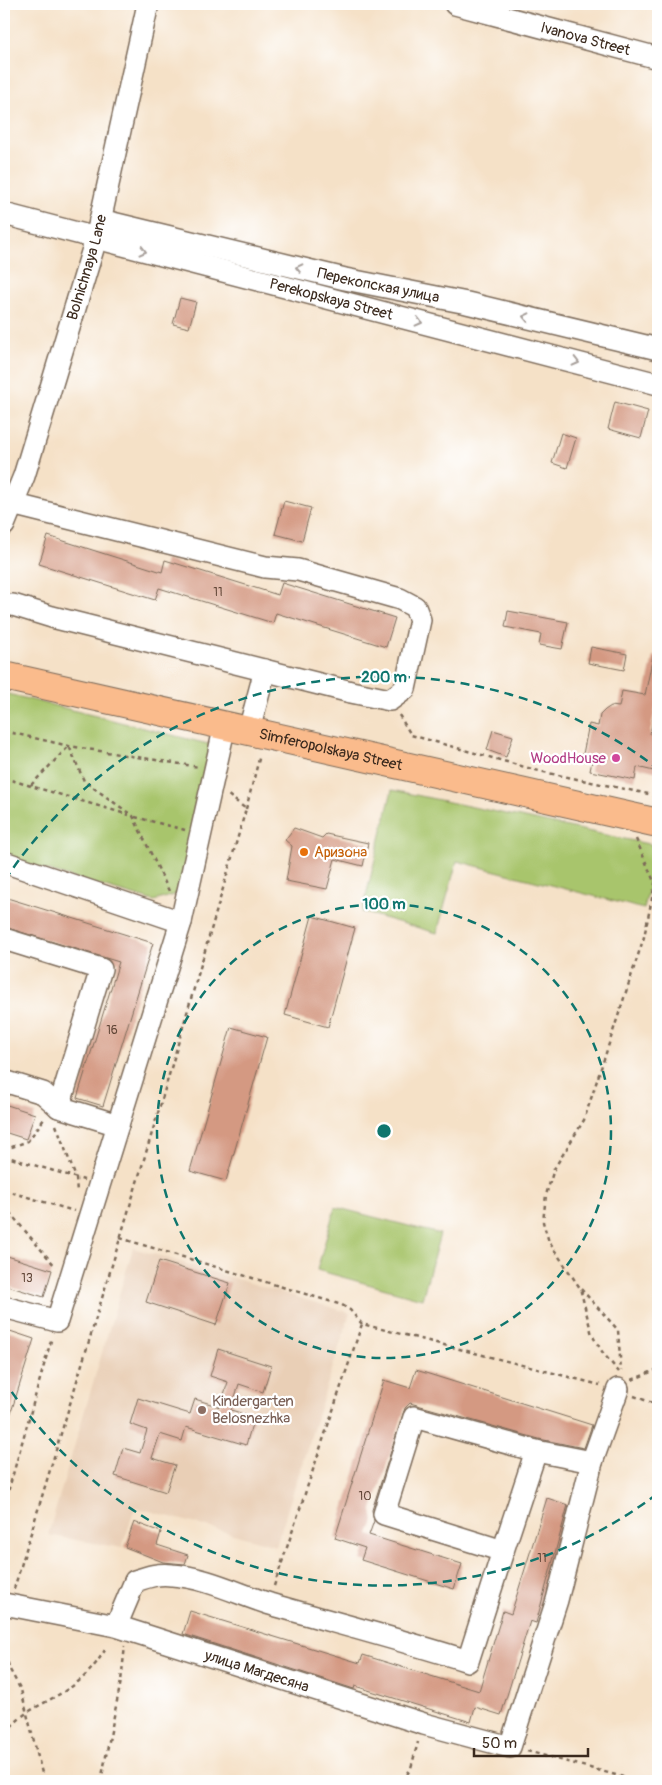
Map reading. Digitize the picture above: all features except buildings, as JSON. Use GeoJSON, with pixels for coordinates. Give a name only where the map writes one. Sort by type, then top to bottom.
{"type":"FeatureCollection","features":[{"type":"Feature","properties":{"kind":"highway","name":"Simferopolskaya Street"},"geometry":{"type":"LineString","coordinates":[[4,676],[237,727],[449,778],[658,823]]}},
{"type":"Feature","properties":{"kind":"street","name":"Bolnichnaya Lane"},"geometry":{"type":"LineString","coordinates":[[4,525],[24,476],[98,229],[148,4]]}},
{"type":"Feature","properties":{"kind":"street","name":"Ivanova Street"},"geometry":{"type":"LineString","coordinates":[[455,4],[658,58]]}},
{"type":"Feature","properties":{"kind":"street","name":"Perekopskaya Street"},"geometry":{"type":"LineString","coordinates":[[4,214],[35,221],[98,229],[658,384]]}},
{"type":"Feature","properties":{"kind":"street","name":"Перекопская улица"},"geometry":{"type":"LineString","coordinates":[[98,229],[467,303],[658,349]]}},
{"type":"Feature","properties":{"kind":"street"},"geometry":{"type":"LineString","coordinates":[[4,605],[13,605],[52,617],[390,700],[405,688],[420,620],[415,607],[400,599],[298,570],[265,567],[12,504]]}},
{"type":"Feature","properties":{"kind":"street"},"geometry":{"type":"LineString","coordinates":[[4,1307],[56,1321],[181,922],[212,782],[265,670]]}},
{"type":"Feature","properties":{"kind":"street"},"geometry":{"type":"LineString","coordinates":[[4,862],[181,922]]}},
{"type":"Feature","properties":{"kind":"street"},"geometry":{"type":"LineString","coordinates":[[4,939],[101,969],[53,1111]]}},
{"type":"Feature","properties":{"kind":"street"},"geometry":{"type":"LineString","coordinates":[[4,1081],[43,1093],[53,1111],[118,1125]]}},
{"type":"Feature","properties":{"kind":"street"},"geometry":{"type":"LineString","coordinates":[[510,1747],[557,1600],[592,1462],[618,1389]]}},
{"type":"Feature","properties":{"kind":"street"},"geometry":{"type":"LineString","coordinates":[[503,1551],[384,1514],[414,1417],[536,1451],[592,1462]]}},
{"type":"Feature","properties":{"kind":"street"},"geometry":{"type":"LineString","coordinates":[[122,1628],[134,1581],[151,1575],[171,1574],[194,1578],[269,1603],[365,1629],[468,1661],[536,1451]]}},
{"type":"Feature","properties":{"kind":"street","name":"улица Магдесяна"},"geometry":{"type":"LineString","coordinates":[[7,1604],[122,1628],[424,1724],[510,1747]]}},
{"type":"Feature","properties":{"kind":"path"},"geometry":{"type":"LineString","coordinates":[[4,731],[68,746],[204,768],[202,775],[246,809],[120,1238],[7,1604],[4,1644],[9,1668],[20,1690],[44,1781]]}},
{"type":"Feature","properties":{"kind":"path"},"geometry":{"type":"LineString","coordinates":[[31,785],[68,746]]}},
{"type":"Feature","properties":{"kind":"path"},"geometry":{"type":"LineString","coordinates":[[68,746],[84,781],[134,816],[170,894]]}},
{"type":"Feature","properties":{"kind":"path"},"geometry":{"type":"LineString","coordinates":[[4,778],[187,830],[186,839]]}},
{"type":"Feature","properties":{"kind":"path"},"geometry":{"type":"LineString","coordinates":[[633,831],[655,884]]}},
{"type":"Feature","properties":{"kind":"path"},"geometry":{"type":"LineString","coordinates":[[580,1288],[592,1335],[603,1353],[622,1375],[618,1330],[580,1288],[548,1242],[543,1222],[546,1195],[554,1169],[584,1120],[644,937],[658,870]]}},
{"type":"Feature","properties":{"kind":"path"},"geometry":{"type":"LineString","coordinates":[[4,1150],[28,1141],[53,1111]]}},
{"type":"Feature","properties":{"kind":"path"},"geometry":{"type":"LineString","coordinates":[[53,1111],[55,1122],[76,1178],[77,1199]]}},
{"type":"Feature","properties":{"kind":"path"},"geometry":{"type":"LineString","coordinates":[[4,1156],[87,1181]]}},
{"type":"Feature","properties":{"kind":"path"},"geometry":{"type":"LineString","coordinates":[[4,1190],[77,1212],[77,1206]]}},
{"type":"Feature","properties":{"kind":"path"},"geometry":{"type":"LineString","coordinates":[[4,1206],[59,1271]]}},
{"type":"Feature","properties":{"kind":"path"},"geometry":{"type":"LineString","coordinates":[[120,1238],[342,1305],[350,1310],[362,1324]]}},
{"type":"Feature","properties":{"kind":"path"},"geometry":{"type":"LineString","coordinates":[[4,1506],[56,1321]]}},
{"type":"Feature","properties":{"kind":"path"},"geometry":{"type":"LineString","coordinates":[[618,1389],[638,1376],[658,1369]]}},
{"type":"Feature","properties":{"kind":"path"},"geometry":{"type":"LineString","coordinates":[[101,1781],[121,1681],[122,1628]]}},
{"type":"Feature","properties":{"kind":"path"},"geometry":{"type":"LineString","coordinates":[[4,1731],[26,1714],[67,1690],[92,1671],[104,1650]]}},
{"type":"Feature","properties":{"kind":"path"},"geometry":{"type":"LineString","coordinates":[[403,1781],[411,1768],[424,1724]]}},
{"type":"Feature","properties":{"kind":"path"},"geometry":{"type":"LineString","coordinates":[[510,1747],[541,1753],[638,1781]]}},
{"type":"Feature","properties":{"kind":"shaded area","name":"Kindergarten Belosnezhka"},"geometry":{"type":"Polygon","coordinates":[[[133,1248],[350,1313],[276,1546],[135,1507],[122,1548],[48,1535],[133,1248]]]}},
{"type":"Feature","properties":{"kind":"green space"},"geometry":{"type":"Polygon","coordinates":[[[4,693],[212,745],[181,893],[154,901],[4,858],[4,693]]]}},
{"type":"Feature","properties":{"kind":"green space"},"geometry":{"type":"Polygon","coordinates":[[[392,790],[658,846],[644,909],[457,861],[437,933],[362,912],[392,790]]]}},
{"type":"Feature","properties":{"kind":"green space"},"geometry":{"type":"Polygon","coordinates":[[[335,1207],[440,1234],[422,1299],[317,1270],[335,1207]]]}},
{"type":"Feature","properties":{"kind":"place","name":"WoodHouse"},"geometry":{"type":"Point","coordinates":[616,758]}},
{"type":"Feature","properties":{"kind":"place","name":"Аризона"},"geometry":{"type":"Point","coordinates":[304,852]}},
{"type":"Feature","properties":{"kind":"place","name":"Kindergarten Belosnezhka"},"geometry":{"type":"Point","coordinates":[202,1410]}}]}
